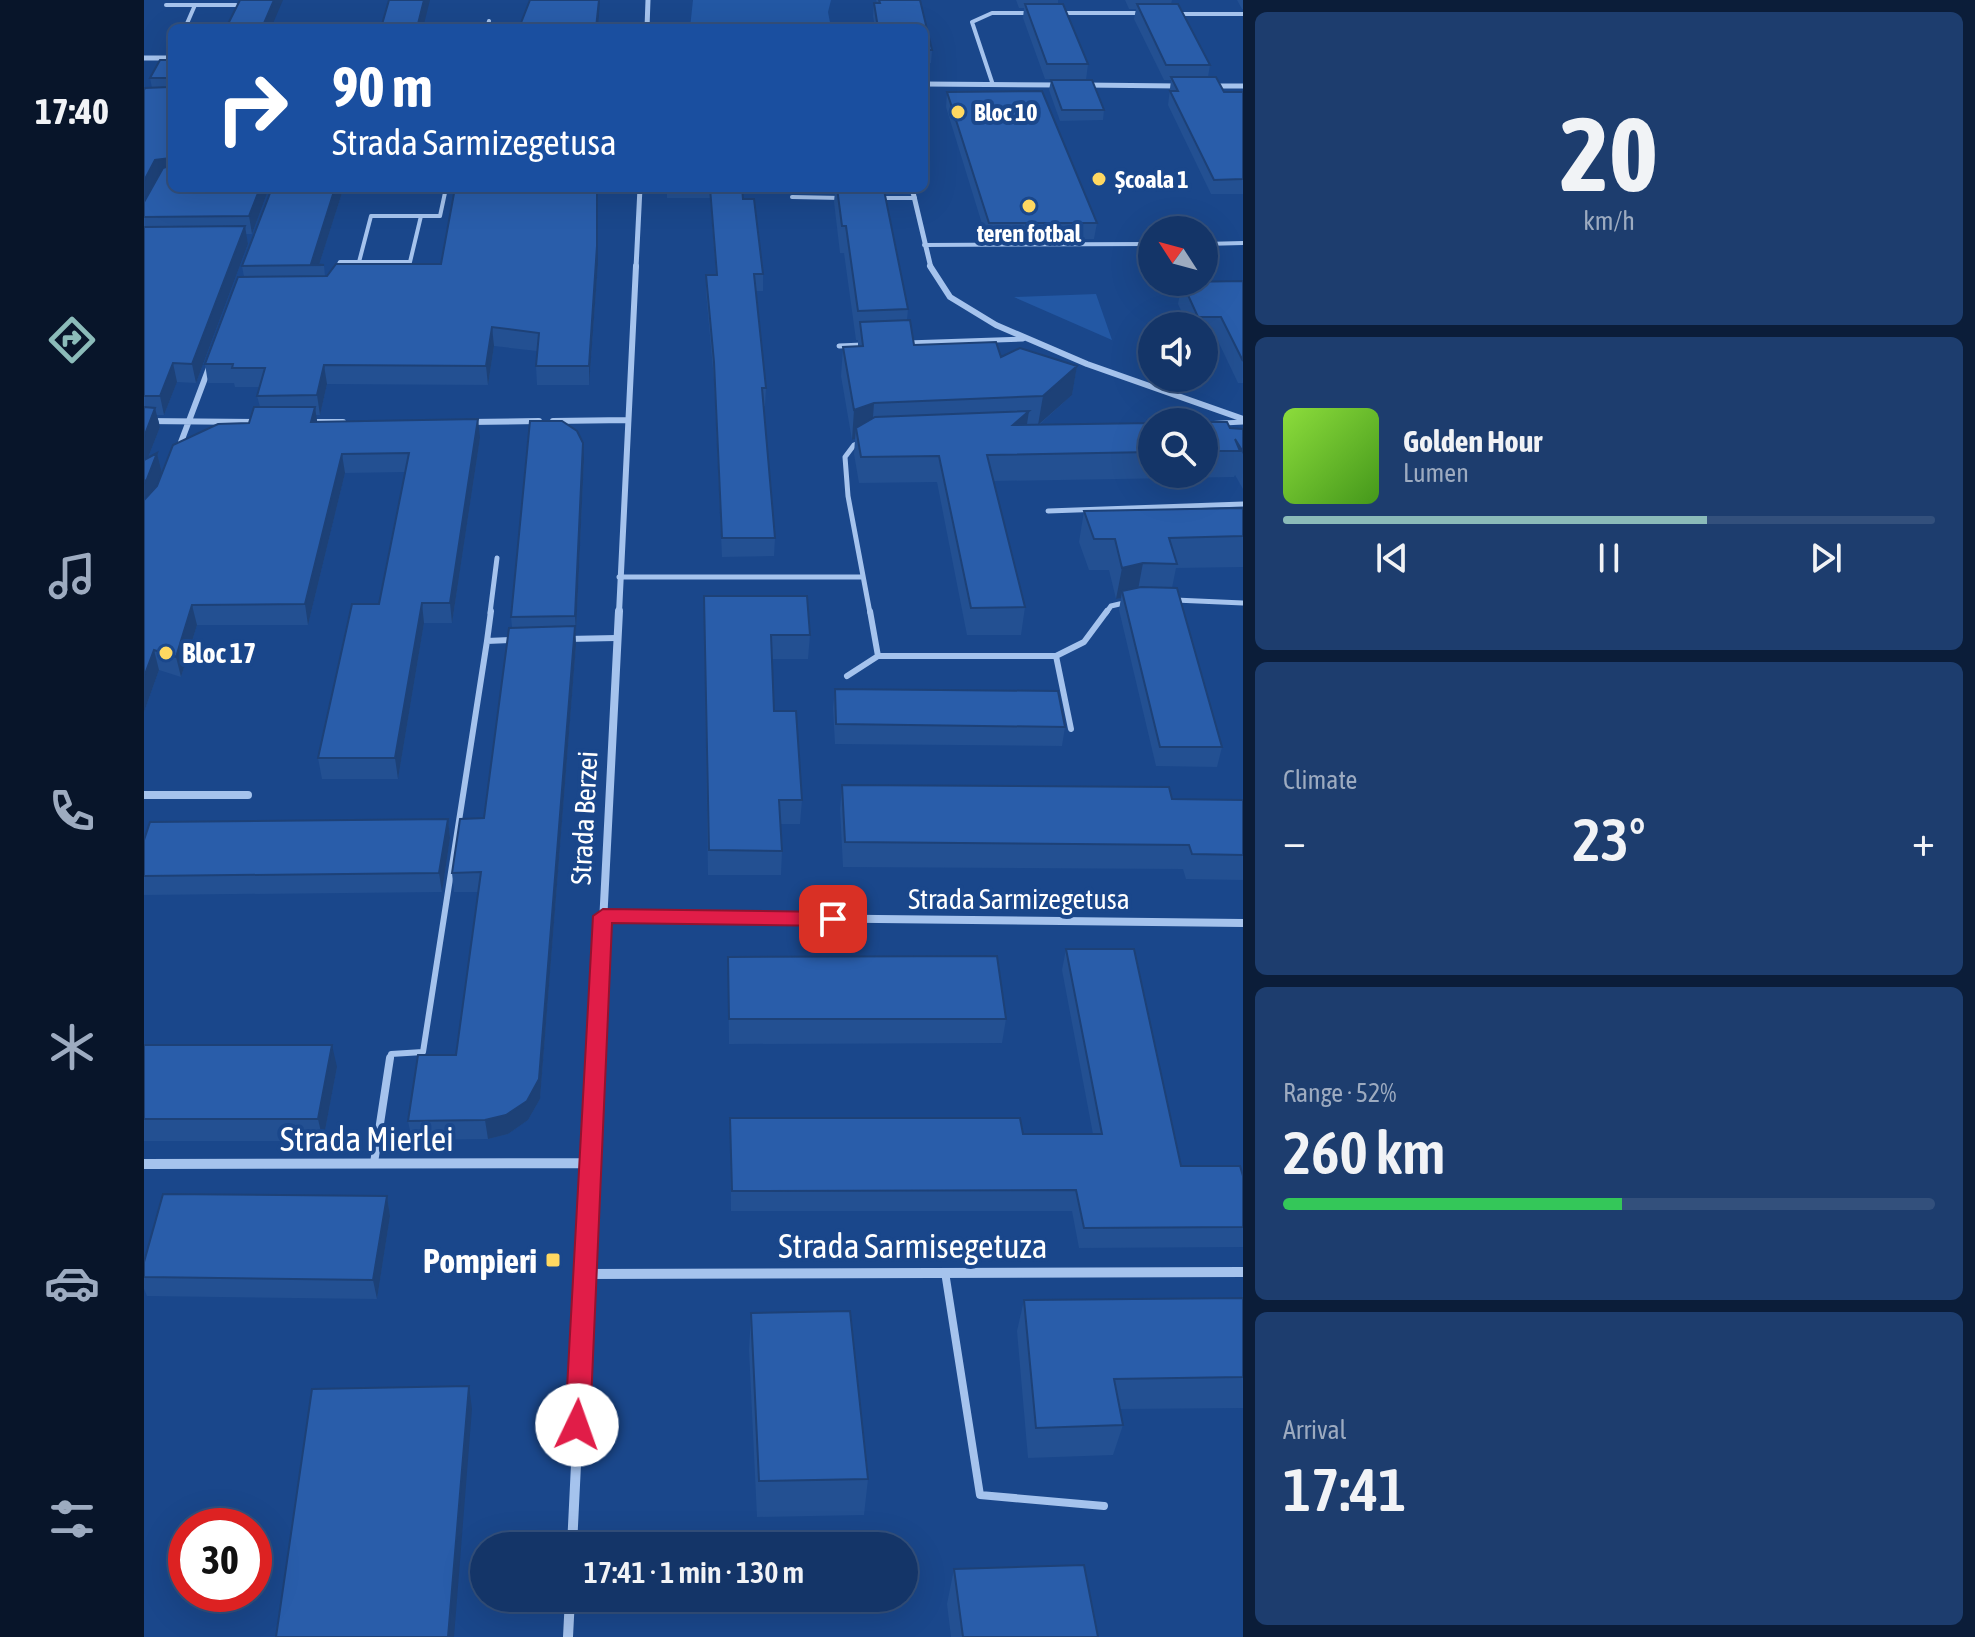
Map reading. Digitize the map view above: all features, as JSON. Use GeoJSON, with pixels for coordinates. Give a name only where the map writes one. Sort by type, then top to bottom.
{"type":"FeatureCollection","features":[{"type":"Feature","properties":{"kind":"street"},"geometry":{"type":"LineString","coordinates":[[647,24],[648,0]]}},
{"type":"Feature","properties":{"kind":"street"},"geometry":{"type":"LineString","coordinates":[[144,58],[168,58]]}},
{"type":"Feature","properties":{"kind":"street"},"geometry":{"type":"LineString","coordinates":[[928,84],[1180,86]]}},
{"type":"Feature","properties":{"kind":"street"},"geometry":{"type":"LineString","coordinates":[[1212,86],[1243,86]]}},
{"type":"Feature","properties":{"kind":"street","name":"Strada Berzei"},"geometry":{"type":"LineString","coordinates":[[573,1532],[640,192]]}},
{"type":"Feature","properties":{"kind":"street"},"geometry":{"type":"LineString","coordinates":[[913,192],[923,245],[934,276],[947,295],[971,312],[1023,339],[1243,420]]}},
{"type":"Feature","properties":{"kind":"street"},"geometry":{"type":"LineString","coordinates":[[172,463],[210,363]]}},
{"type":"Feature","properties":{"kind":"street"},"geometry":{"type":"LineString","coordinates":[[458,422],[628,420]]}},
{"type":"Feature","properties":{"kind":"street"},"geometry":{"type":"LineString","coordinates":[[144,421],[268,422]]}},
{"type":"Feature","properties":{"kind":"street"},"geometry":{"type":"LineString","coordinates":[[300,422],[347,422]]}},
{"type":"Feature","properties":{"kind":"street"},"geometry":{"type":"LineString","coordinates":[[144,795],[248,795]]}},
{"type":"Feature","properties":{"kind":"street","name":"Strada Sarmizegetusa"},"geometry":{"type":"LineString","coordinates":[[603,916],[1243,923]]}},
{"type":"Feature","properties":{"kind":"street","name":"Strada Mierlei"},"geometry":{"type":"LineString","coordinates":[[144,1164],[590,1163]]}},
{"type":"Feature","properties":{"kind":"street","name":"Strada Sarmisegetuza"},"geometry":{"type":"LineString","coordinates":[[584,1274],[1243,1272]]}},
{"type":"Feature","properties":{"kind":"street"},"geometry":{"type":"LineString","coordinates":[[568,1637],[569,1612]]}},
{"type":"Feature","properties":{"kind":"lane"},"geometry":{"type":"LineString","coordinates":[[166,5],[236,5]]}},
{"type":"Feature","properties":{"kind":"lane"},"geometry":{"type":"LineString","coordinates":[[187,24],[195,5]]}},
{"type":"Feature","properties":{"kind":"lane"},"geometry":{"type":"LineString","coordinates":[[993,85],[972,22],[977,16],[992,13],[1035,13]]}},
{"type":"Feature","properties":{"kind":"lane"},"geometry":{"type":"LineString","coordinates":[[1050,13],[1152,13]]}},
{"type":"Feature","properties":{"kind":"lane"},"geometry":{"type":"LineString","coordinates":[[1167,13],[1243,14]]}},
{"type":"Feature","properties":{"kind":"lane"},"geometry":{"type":"LineString","coordinates":[[359,262],[371,216],[440,216],[445,192]]}},
{"type":"Feature","properties":{"kind":"lane"},"geometry":{"type":"LineString","coordinates":[[792,197],[854,198]]}},
{"type":"Feature","properties":{"kind":"lane"},"geometry":{"type":"LineString","coordinates":[[869,198],[915,198]]}},
{"type":"Feature","properties":{"kind":"lane"},"geometry":{"type":"LineString","coordinates":[[335,276],[340,262],[410,262],[421,216]]}},
{"type":"Feature","properties":{"kind":"lane"},"geometry":{"type":"LineString","coordinates":[[1218,244],[1243,243]]}},
{"type":"Feature","properties":{"kind":"lane"},"geometry":{"type":"LineString","coordinates":[[923,245],[1138,244]]}},
{"type":"Feature","properties":{"kind":"lane"},"geometry":{"type":"LineString","coordinates":[[900,344],[1023,339]]}},
{"type":"Feature","properties":{"kind":"lane"},"geometry":{"type":"LineString","coordinates":[[839,346],[870,345]]}},
{"type":"Feature","properties":{"kind":"lane"},"geometry":{"type":"LineString","coordinates":[[1218,423],[1243,420]]}},
{"type":"Feature","properties":{"kind":"lane"},"geometry":{"type":"LineString","coordinates":[[872,438],[854,445],[845,457],[861,577],[878,656]]}},
{"type":"Feature","properties":{"kind":"lane"},"geometry":{"type":"LineString","coordinates":[[1048,511],[1243,504]]}},
{"type":"Feature","properties":{"kind":"lane"},"geometry":{"type":"LineString","coordinates":[[374,1163],[391,1054],[423,1052],[487,641],[497,558]]}},
{"type":"Feature","properties":{"kind":"lane"},"geometry":{"type":"LineString","coordinates":[[619,577],[861,577]]}},
{"type":"Feature","properties":{"kind":"lane"},"geometry":{"type":"LineString","coordinates":[[847,676],[878,656],[1056,656],[1084,642],[1111,606],[1137,600]]}},
{"type":"Feature","properties":{"kind":"lane"},"geometry":{"type":"LineString","coordinates":[[1163,600],[1243,603]]}},
{"type":"Feature","properties":{"kind":"lane"},"geometry":{"type":"LineString","coordinates":[[559,639],[616,638]]}},
{"type":"Feature","properties":{"kind":"lane"},"geometry":{"type":"LineString","coordinates":[[487,641],[516,640]]}},
{"type":"Feature","properties":{"kind":"lane"},"geometry":{"type":"LineString","coordinates":[[1056,656],[1071,729]]}},
{"type":"Feature","properties":{"kind":"lane"},"geometry":{"type":"LineString","coordinates":[[945,1272],[980,1495],[1104,1506]]}},
{"type":"Feature","properties":{"kind":"shaded area"},"geometry":{"type":"Polygon","coordinates":[[[693,0],[831,0],[828,12],[830,24],[690,24],[693,0]]]}},
{"type":"Feature","properties":{"kind":"shaded area"},"geometry":{"type":"Polygon","coordinates":[[[1096,294],[1112,340],[1014,297],[1096,294]]]}},
{"type":"Feature","properties":{"kind":"building"},"geometry":{"type":"Polygon","coordinates":[[[240,0],[274,0],[264,24],[228,24],[240,0]]]}},
{"type":"Feature","properties":{"kind":"building"},"geometry":{"type":"Polygon","coordinates":[[[389,0],[424,0],[418,24],[382,24],[389,0]]]}},
{"type":"Feature","properties":{"kind":"building"},"geometry":{"type":"Polygon","coordinates":[[[530,0],[599,0],[596,24],[521,24],[530,0]]]}},
{"type":"Feature","properties":{"kind":"building"},"geometry":{"type":"Polygon","coordinates":[[[879,0],[920,0],[926,24],[877,24],[874,3],[880,3],[879,0]]]}},
{"type":"Feature","properties":{"kind":"building"},"geometry":{"type":"Polygon","coordinates":[[[1025,4],[1063,4],[1088,64],[1047,64],[1025,4]]]}},
{"type":"Feature","properties":{"kind":"building"},"geometry":{"type":"Polygon","coordinates":[[[1137,4],[1178,4],[1210,65],[1166,65],[1137,4]]]}},
{"type":"Feature","properties":{"kind":"building"},"geometry":{"type":"Polygon","coordinates":[[[160,60],[168,60],[168,78],[150,78],[160,60]]]}},
{"type":"Feature","properties":{"kind":"building"},"geometry":{"type":"Polygon","coordinates":[[[1171,77],[1216,77],[1224,92],[1243,92],[1243,179],[1214,180],[1170,91],[1178,91],[1171,77]]]}},
{"type":"Feature","properties":{"kind":"building"},"geometry":{"type":"Polygon","coordinates":[[[1051,80],[1092,80],[1104,110],[1062,110],[1051,80]]]}},
{"type":"Feature","properties":{"kind":"building"},"geometry":{"type":"Polygon","coordinates":[[[168,87],[168,158],[155,160],[144,181],[144,90],[168,87]]]}},
{"type":"Feature","properties":{"kind":"building"},"geometry":{"type":"Polygon","coordinates":[[[1042,91],[1097,223],[989,223],[947,92],[1042,91]]]}},
{"type":"Feature","properties":{"kind":"building"},"geometry":{"type":"Polygon","coordinates":[[[168,166],[168,192],[258,192],[249,216],[144,217],[144,202],[163,168],[168,166]]]}},
{"type":"Feature","properties":{"kind":"building"},"geometry":{"type":"Polygon","coordinates":[[[270,192],[334,192],[311,264],[324,265],[242,266],[270,192]]]}},
{"type":"Feature","properties":{"kind":"building"},"geometry":{"type":"Polygon","coordinates":[[[454,192],[597,192],[597,246],[589,366],[536,366],[539,333],[492,327],[486,366],[324,365],[317,395],[257,396],[265,368],[205,364],[238,277],[327,276],[336,264],[441,264],[454,192]]]}},
{"type":"Feature","properties":{"kind":"building"},"geometry":{"type":"Polygon","coordinates":[[[710,192],[742,192],[743,199],[754,199],[763,274],[754,274],[766,388],[762,388],[775,538],[722,538],[714,362],[706,275],[717,275],[710,192]]]}},
{"type":"Feature","properties":{"kind":"building"},"geometry":{"type":"Polygon","coordinates":[[[838,192],[884,192],[908,309],[858,311],[846,226],[842,226],[838,192]]]}},
{"type":"Feature","properties":{"kind":"building"},"geometry":{"type":"Polygon","coordinates":[[[245,226],[192,364],[173,363],[160,396],[144,396],[144,227],[245,226]]]}},
{"type":"Feature","properties":{"kind":"building"},"geometry":{"type":"Polygon","coordinates":[[[1218,281],[1243,281],[1243,361],[1218,312],[1196,312],[1188,296],[1218,296],[1218,281]]]}},
{"type":"Feature","properties":{"kind":"building"},"geometry":{"type":"Polygon","coordinates":[[[910,320],[914,345],[996,342],[1001,357],[1020,348],[1077,366],[1043,396],[874,403],[854,410],[843,347],[863,346],[860,322],[910,320]]]}},
{"type":"Feature","properties":{"kind":"building"},"geometry":{"type":"Polygon","coordinates":[[[144,407],[155,408],[144,437],[144,407]]]}},
{"type":"Feature","properties":{"kind":"building"},"geometry":{"type":"Polygon","coordinates":[[[254,407],[315,407],[311,422],[478,419],[450,603],[422,603],[395,758],[318,758],[352,604],[379,604],[409,453],[342,454],[305,604],[192,605],[176,657],[154,650],[144,677],[144,500],[157,486],[173,445],[218,424],[249,423],[254,407]]]}},
{"type":"Feature","properties":{"kind":"building"},"geometry":{"type":"Polygon","coordinates":[[[1029,411],[1013,425],[1138,423],[1138,452],[987,455],[1025,607],[971,608],[939,456],[861,457],[856,428],[875,417],[1029,411]]]}},
{"type":"Feature","properties":{"kind":"building"},"geometry":{"type":"Polygon","coordinates":[[[530,421],[562,421],[577,431],[583,443],[575,616],[511,617],[530,421]]]}},
{"type":"Feature","properties":{"kind":"building"},"geometry":{"type":"Polygon","coordinates":[[[1218,422],[1227,422],[1230,428],[1243,429],[1243,452],[1235,439],[1240,451],[1218,451],[1218,422]]]}},
{"type":"Feature","properties":{"kind":"building"},"geometry":{"type":"Polygon","coordinates":[[[157,453],[147,479],[144,483],[144,460],[157,453]]]}},
{"type":"Feature","properties":{"kind":"building"},"geometry":{"type":"Polygon","coordinates":[[[1243,508],[1243,536],[1169,538],[1177,564],[1143,563],[1122,568],[1115,539],[1094,539],[1084,511],[1243,508]]]}},
{"type":"Feature","properties":{"kind":"building"},"geometry":{"type":"Polygon","coordinates":[[[1141,587],[1177,588],[1222,747],[1160,747],[1122,591],[1141,587]]]}},
{"type":"Feature","properties":{"kind":"building"},"geometry":{"type":"Polygon","coordinates":[[[704,596],[807,596],[810,635],[771,635],[774,711],[796,711],[802,800],[779,800],[782,851],[709,850],[704,596]]]}},
{"type":"Feature","properties":{"kind":"building"},"geometry":{"type":"Polygon","coordinates":[[[575,626],[539,1079],[527,1101],[506,1115],[485,1120],[408,1121],[418,1055],[456,1055],[481,872],[452,873],[460,819],[484,818],[509,628],[575,626]]]}},
{"type":"Feature","properties":{"kind":"building"},"geometry":{"type":"Polygon","coordinates":[[[835,689],[1058,691],[1065,727],[836,724],[835,689]]]}},
{"type":"Feature","properties":{"kind":"building"},"geometry":{"type":"Polygon","coordinates":[[[842,785],[1169,787],[1172,799],[1243,800],[1243,855],[1192,854],[1189,845],[845,842],[842,785]]]}},
{"type":"Feature","properties":{"kind":"building"},"geometry":{"type":"Polygon","coordinates":[[[448,819],[439,873],[144,876],[144,840],[150,822],[448,819]]]}},
{"type":"Feature","properties":{"kind":"building"},"geometry":{"type":"Polygon","coordinates":[[[1066,949],[1134,949],[1181,1166],[1240,1166],[1243,1176],[1243,1227],[1084,1228],[1076,1190],[732,1191],[730,1118],[1020,1118],[1023,1134],[1102,1134],[1066,949]]]}},
{"type":"Feature","properties":{"kind":"building"},"geometry":{"type":"Polygon","coordinates":[[[997,956],[1006,1019],[729,1019],[728,957],[997,956]]]}},
{"type":"Feature","properties":{"kind":"building"},"geometry":{"type":"Polygon","coordinates":[[[144,1045],[332,1045],[318,1119],[144,1119],[144,1045]]]}},
{"type":"Feature","properties":{"kind":"building"},"geometry":{"type":"Polygon","coordinates":[[[163,1194],[387,1196],[373,1280],[144,1277],[144,1262],[163,1194]]]}},
{"type":"Feature","properties":{"kind":"building"},"geometry":{"type":"Polygon","coordinates":[[[1243,1298],[1243,1377],[1114,1379],[1123,1425],[1036,1428],[1024,1300],[1243,1298]]]}},
{"type":"Feature","properties":{"kind":"building"},"geometry":{"type":"Polygon","coordinates":[[[850,1311],[868,1479],[759,1481],[751,1313],[850,1311]]]}},
{"type":"Feature","properties":{"kind":"building"},"geometry":{"type":"Polygon","coordinates":[[[469,1386],[448,1637],[276,1637],[312,1389],[469,1386]]]}},
{"type":"Feature","properties":{"kind":"building"},"geometry":{"type":"Polygon","coordinates":[[[1084,1565],[1098,1637],[963,1637],[954,1569],[1084,1565]]]}},
{"type":"Feature","properties":{"kind":"place","name":"Bloc 10"},"geometry":{"type":"Point","coordinates":[958,112]}},
{"type":"Feature","properties":{"kind":"place","name":"Școala 1"},"geometry":{"type":"Point","coordinates":[1099,179]}},
{"type":"Feature","properties":{"kind":"place","name":"teren fotbal"},"geometry":{"type":"Point","coordinates":[1029,206]}},
{"type":"Feature","properties":{"kind":"place","name":"Bloc 17"},"geometry":{"type":"Point","coordinates":[166,653]}},
{"type":"Feature","properties":{"kind":"place","name":"Pompieri"},"geometry":{"type":"Point","coordinates":[553,1260]}},
{"type":"Feature","properties":{"kind":"route"},"geometry":{"type":"LineString","coordinates":[[577,1425],[603,916],[833,919]]}}]}
